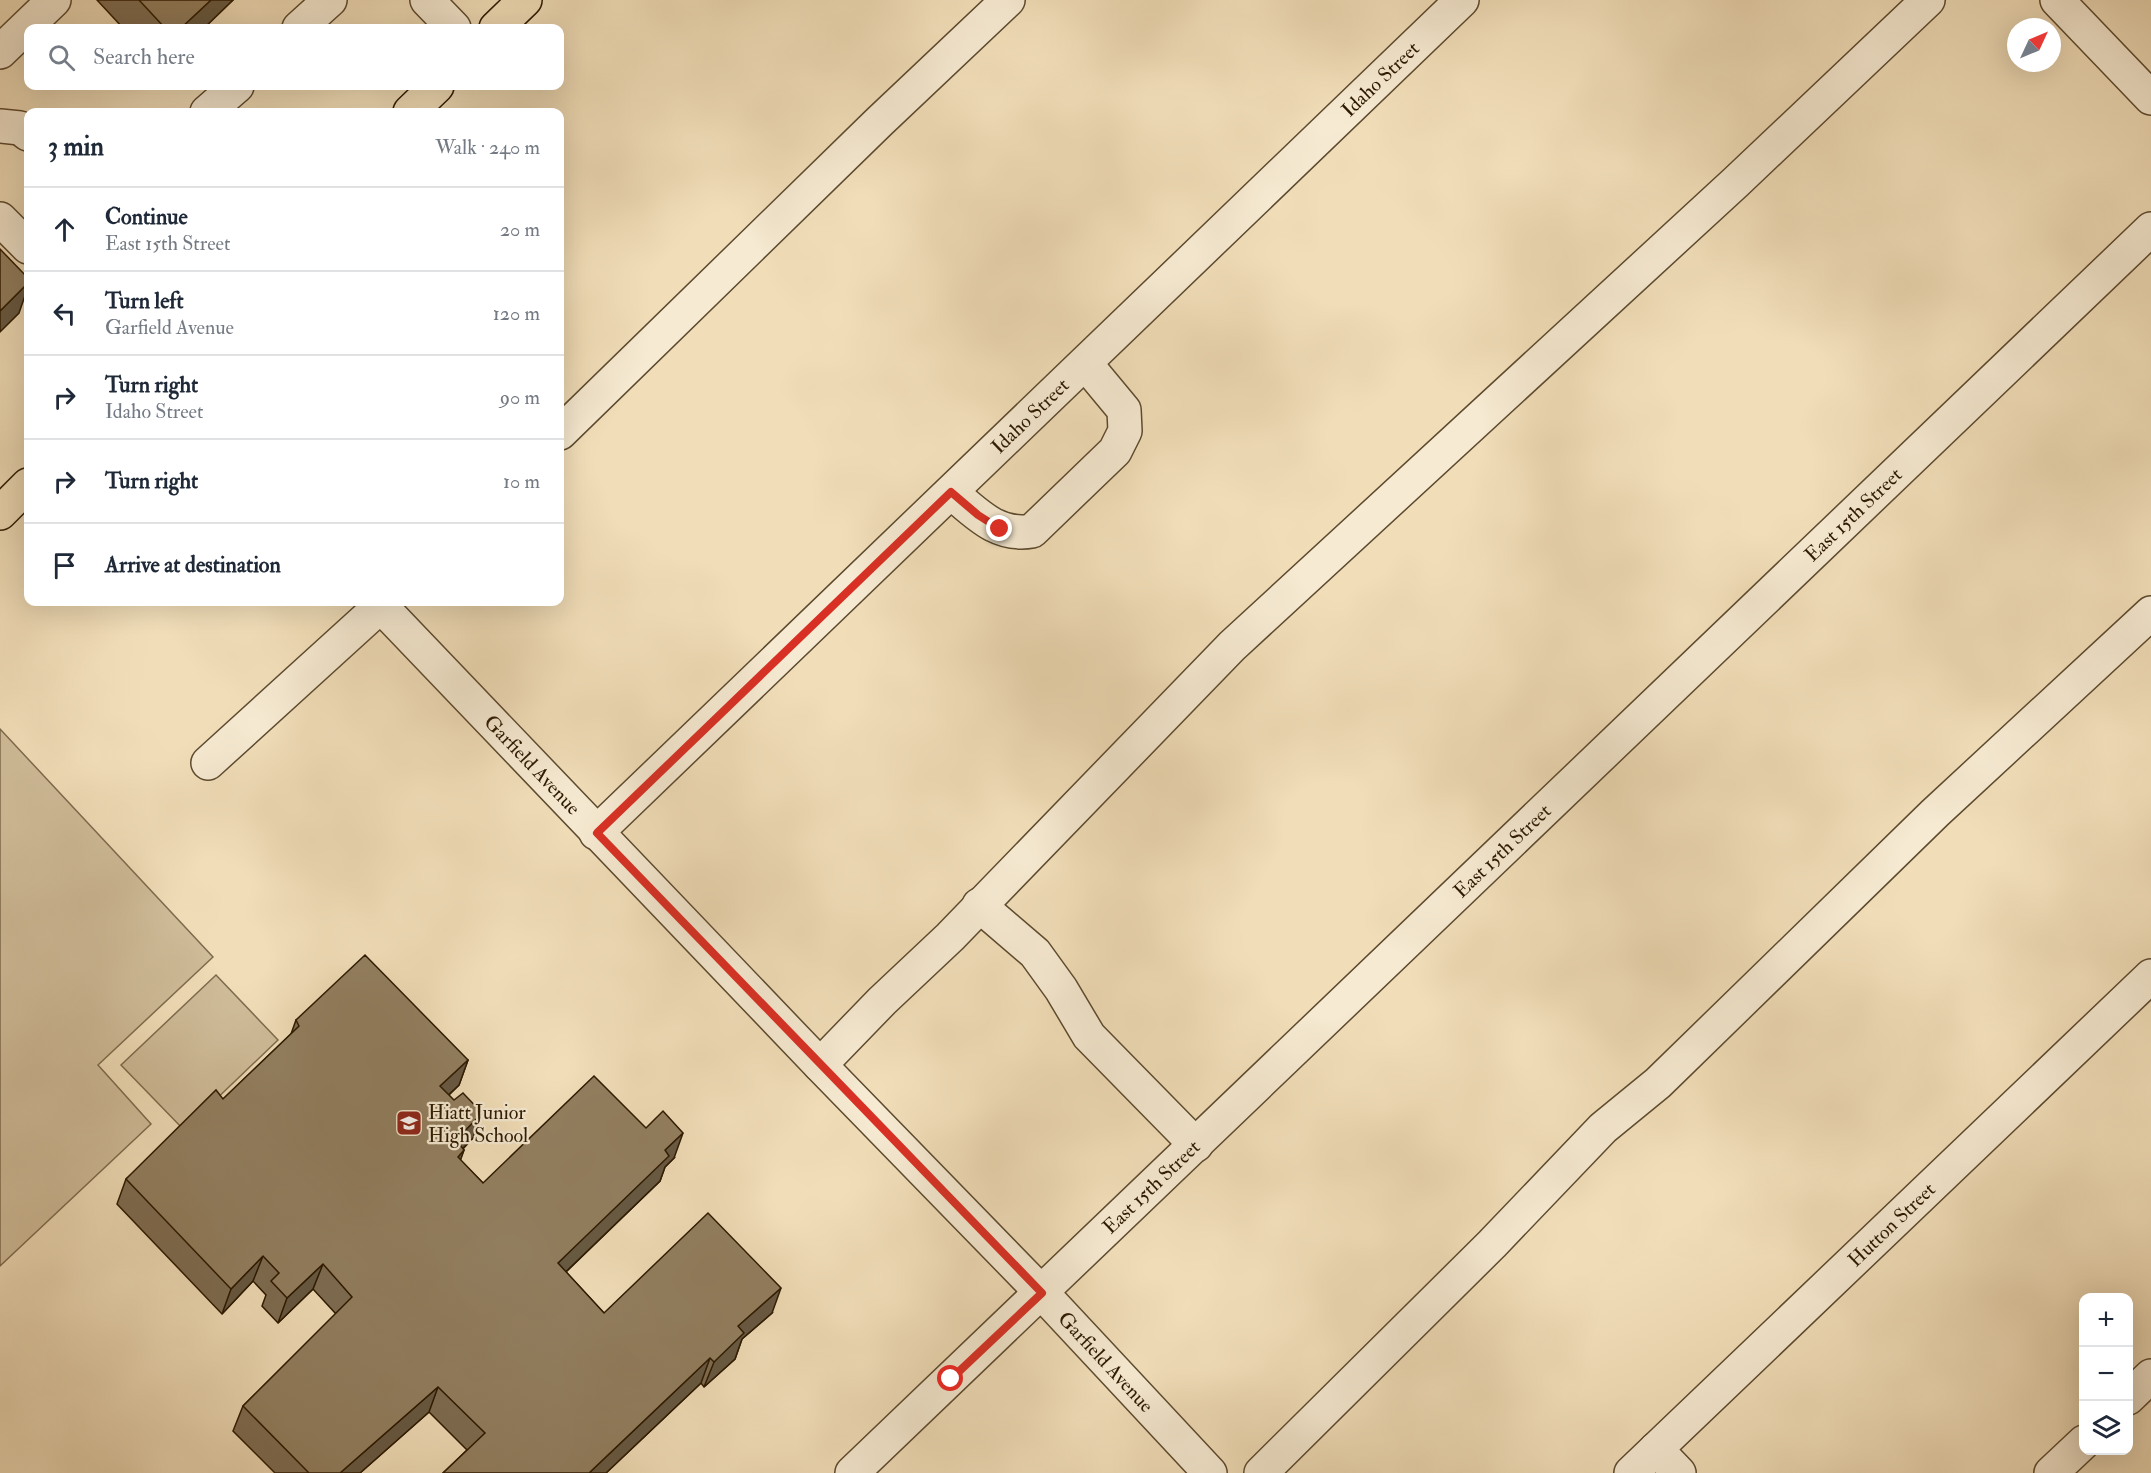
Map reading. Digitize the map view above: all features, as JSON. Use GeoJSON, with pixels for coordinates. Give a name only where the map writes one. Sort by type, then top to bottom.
{"type":"FeatureCollection","features":[{"type":"Feature","properties":{"kind":"main road"},"geometry":{"type":"LineString","coordinates":[[500,24],[525,0]]}},
{"type":"Feature","properties":{"kind":"main road"},"geometry":{"type":"LineString","coordinates":[[414,108],[433,90]]}},
{"type":"Feature","properties":{"kind":"street"},"geometry":{"type":"LineString","coordinates":[[29,24],[54,0]]}},
{"type":"Feature","properties":{"kind":"street"},"geometry":{"type":"LineString","coordinates":[[303,24],[330,0]]}},
{"type":"Feature","properties":{"kind":"street"},"geometry":{"type":"LineString","coordinates":[[427,0],[450,24]]}},
{"type":"Feature","properties":{"kind":"street"},"geometry":{"type":"LineString","coordinates":[[564,429],[1008,0]]}},
{"type":"Feature","properties":{"kind":"street","name":"Idaho Street"},"geometry":{"type":"LineString","coordinates":[[597,833],[1462,0]]}},
{"type":"Feature","properties":{"kind":"street"},"geometry":{"type":"LineString","coordinates":[[820,1065],[1232,646],[1578,328],[1928,0]]}},
{"type":"Feature","properties":{"kind":"street"},"geometry":{"type":"LineString","coordinates":[[2057,0],[2151,98]]}},
{"type":"Feature","properties":{"kind":"street"},"geometry":{"type":"LineString","coordinates":[[0,52],[24,29]]}},
{"type":"Feature","properties":{"kind":"street"},"geometry":{"type":"LineString","coordinates":[[212,108],[232,90]]}},
{"type":"Feature","properties":{"kind":"street"},"geometry":{"type":"LineString","coordinates":[[0,126],[20,128],[24,131]]}},
{"type":"Feature","properties":{"kind":"street"},"geometry":{"type":"LineString","coordinates":[[0,219],[24,243]]}},
{"type":"Feature","properties":{"kind":"street","name":"East 15th Street"},"geometry":{"type":"LineString","coordinates":[[852,1473],[2151,229]]}},
{"type":"Feature","properties":{"kind":"street"},"geometry":{"type":"LineString","coordinates":[[951,492],[978,515],[1000,529],[1017,534],[1032,531],[1115,450],[1125,431],[1124,410],[1085,363]]}},
{"type":"Feature","properties":{"kind":"street"},"geometry":{"type":"LineString","coordinates":[[208,763],[378,606]]}},
{"type":"Feature","properties":{"kind":"street","name":"Garfield Avenue"},"geometry":{"type":"LineString","coordinates":[[384,606],[597,833],[1042,1293],[1210,1473]]}},
{"type":"Feature","properties":{"kind":"street"},"geometry":{"type":"LineString","coordinates":[[1260,1473],[1491,1244],[1602,1128],[1658,1083],[1935,813],[2151,613]]}},
{"type":"Feature","properties":{"kind":"street"},"geometry":{"type":"LineString","coordinates":[[979,905],[1035,953],[1061,989],[1089,1036],[1196,1145]]}},
{"type":"Feature","properties":{"kind":"street","name":"Hutton Street"},"geometry":{"type":"LineString","coordinates":[[1632,1473],[2151,976]]}},
{"type":"Feature","properties":{"kind":"street"},"geometry":{"type":"LineString","coordinates":[[2133,1393],[2151,1376]]}},
{"type":"Feature","properties":{"kind":"street"},"geometry":{"type":"LineString","coordinates":[[2051,1473],[2079,1447]]}},
{"type":"Feature","properties":{"kind":"street"},"geometry":{"type":"LineString","coordinates":[[1656,1449],[1679,1473]]}},
{"type":"Feature","properties":{"kind":"shaded area"},"geometry":{"type":"Polygon","coordinates":[[[0,729],[213,957],[98,1065],[151,1124],[0,1266],[0,729]]]}},
{"type":"Feature","properties":{"kind":"shaded area"},"geometry":{"type":"Polygon","coordinates":[[[216,975],[278,1040],[184,1130],[121,1065],[216,975]]]}},
{"type":"Feature","properties":{"kind":"building"},"geometry":{"type":"Polygon","coordinates":[[[139,0],[211,0],[185,24],[161,24],[139,0]]]}},
{"type":"Feature","properties":{"kind":"building"},"geometry":{"type":"Polygon","coordinates":[[[0,249],[24,274],[24,287],[0,311],[0,249]]]}},
{"type":"Feature","properties":{"kind":"building","name":"Hiatt Junior High School"},"geometry":{"type":"Polygon","coordinates":[[[365,955],[468,1060],[440,1086],[454,1100],[463,1093],[482,1113],[456,1140],[464,1150],[458,1157],[483,1183],[594,1076],[646,1128],[663,1111],[683,1133],[665,1150],[669,1156],[558,1263],[604,1313],[708,1213],[781,1288],[738,1326],[744,1333],[714,1362],[710,1358],[589,1473],[443,1473],[485,1433],[438,1387],[340,1473],[309,1473],[243,1406],[352,1297],[323,1264],[287,1298],[271,1281],[279,1273],[263,1256],[231,1289],[126,1179],[216,1090],[223,1099],[299,1026],[296,1020],[365,955]]]}},
{"type":"Feature","properties":{"kind":"place","name":"Hiatt Junior High School"},"geometry":{"type":"Point","coordinates":[409,1123]}},
{"type":"Feature","properties":{"kind":"route"},"geometry":{"type":"LineString","coordinates":[[951,1379],[1042,1293],[597,833],[951,492],[978,515],[1000,529]]}}]}
